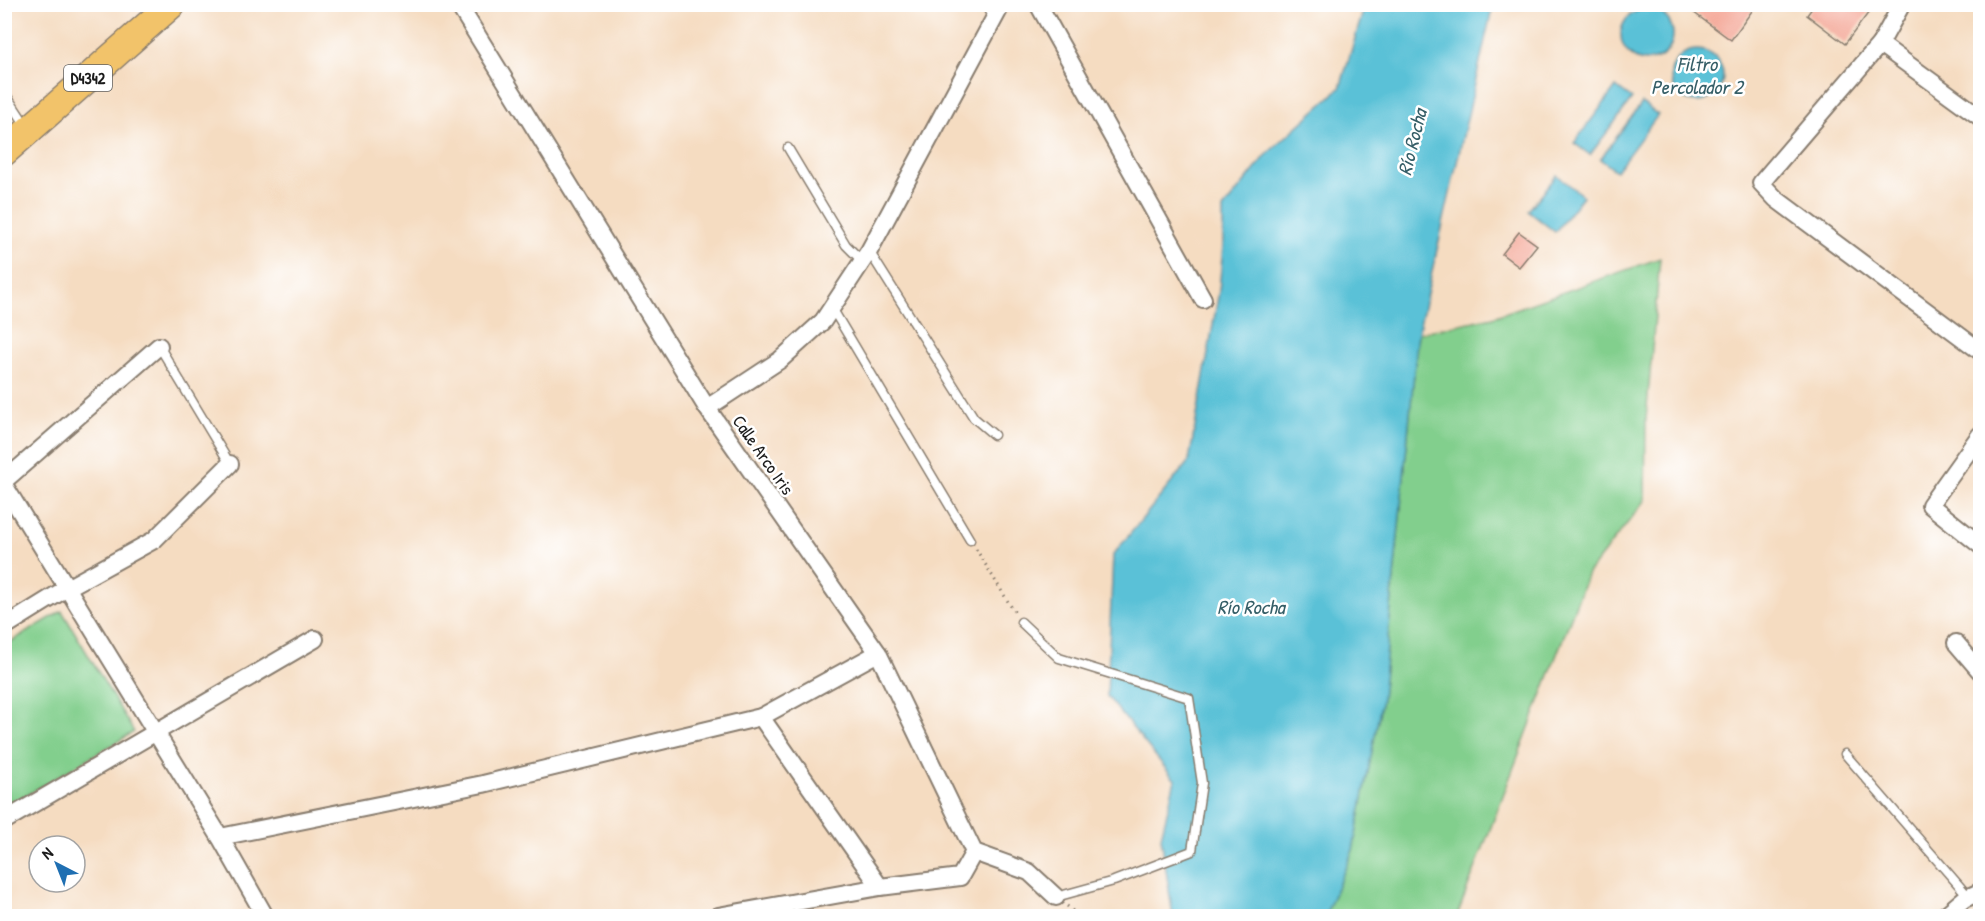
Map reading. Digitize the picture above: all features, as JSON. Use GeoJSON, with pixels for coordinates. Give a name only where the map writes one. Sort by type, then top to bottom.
{"type":"FeatureCollection","features":[{"type":"Feature","properties":{"kind":"main road","name":"D4342"},"geometry":{"type":"LineString","coordinates":[[4,152],[172,4]]}},
{"type":"Feature","properties":{"kind":"street","name":"Calle Arco Iris"},"geometry":{"type":"LineString","coordinates":[[458,4],[707,408],[878,653],[974,852]]}},
{"type":"Feature","properties":{"kind":"street"},"geometry":{"type":"LineString","coordinates":[[1038,4],[1203,299]]}},
{"type":"Feature","properties":{"kind":"street"},"geometry":{"type":"LineString","coordinates":[[1902,4],[1880,44],[1761,183],[1776,199],[1980,351]]}},
{"type":"Feature","properties":{"kind":"street"},"geometry":{"type":"LineString","coordinates":[[707,408],[780,360],[823,321],[865,256],[998,12]]}},
{"type":"Feature","properties":{"kind":"street"},"geometry":{"type":"LineString","coordinates":[[1880,44],[1980,117]]}},
{"type":"Feature","properties":{"kind":"street"},"geometry":{"type":"LineString","coordinates":[[159,346],[4,483],[220,837],[265,916]]}},
{"type":"Feature","properties":{"kind":"street"},"geometry":{"type":"LineString","coordinates":[[1980,435],[1929,505],[1980,545]]}},
{"type":"Feature","properties":{"kind":"street"},"geometry":{"type":"LineString","coordinates":[[4,627],[67,588],[154,540],[230,464]]}},
{"type":"Feature","properties":{"kind":"street"},"geometry":{"type":"LineString","coordinates":[[4,821],[315,639]]}},
{"type":"Feature","properties":{"kind":"street"},"geometry":{"type":"LineString","coordinates":[[1956,643],[1980,671]]}},
{"type":"Feature","properties":{"kind":"street"},"geometry":{"type":"LineString","coordinates":[[220,837],[483,784],[761,717],[878,653]]}},
{"type":"Feature","properties":{"kind":"street"},"geometry":{"type":"LineString","coordinates":[[761,717],[880,887]]}},
{"type":"Feature","properties":{"kind":"street"},"geometry":{"type":"LineString","coordinates":[[718,916],[880,887],[960,877],[974,852],[1029,872],[1056,897]]}},
{"type":"Feature","properties":{"kind":"street"},"geometry":{"type":"LineString","coordinates":[[1944,916],[1975,895]]}},
{"type":"Feature","properties":{"kind":"lane"},"geometry":{"type":"LineString","coordinates":[[985,4],[998,12]]}},
{"type":"Feature","properties":{"kind":"lane"},"geometry":{"type":"LineString","coordinates":[[4,92],[29,131]]}},
{"type":"Feature","properties":{"kind":"lane"},"geometry":{"type":"LineString","coordinates":[[788,148],[846,245],[865,256],[974,418],[994,435]]}},
{"type":"Feature","properties":{"kind":"lane"},"geometry":{"type":"LineString","coordinates":[[831,307],[970,540]]}},
{"type":"Feature","properties":{"kind":"lane"},"geometry":{"type":"LineString","coordinates":[[159,346],[230,464]]}},
{"type":"Feature","properties":{"kind":"lane"},"geometry":{"type":"LineString","coordinates":[[1021,622],[1059,658],[1190,699],[1202,783],[1192,851],[1114,881],[1056,897]]}},
{"type":"Feature","properties":{"kind":"lane"},"geometry":{"type":"LineString","coordinates":[[1845,754],[1975,895]]}},
{"type":"Feature","properties":{"kind":"path"},"geometry":{"type":"LineString","coordinates":[[970,540],[1021,622]]}},
{"type":"Feature","properties":{"kind":"green space"},"geometry":{"type":"Polygon","coordinates":[[[1660,258],[1646,419],[1645,501],[1588,573],[1457,916],[1325,916],[1353,850],[1382,699],[1418,333],[1493,317],[1660,258]]]}},
{"type":"Feature","properties":{"kind":"green space"},"geometry":{"type":"Polygon","coordinates":[[[62,611],[134,732],[5,808],[5,645],[62,611]]]}},
{"type":"Feature","properties":{"kind":"water","name":"Río Rocha"},"geometry":{"type":"Polygon","coordinates":[[[1365,5],[1493,5],[1418,333],[1382,699],[1353,850],[1325,916],[1173,916],[1161,837],[1175,780],[1107,696],[1113,555],[1189,461],[1219,291],[1223,209],[1269,152],[1340,88],[1365,5]]]}},
{"type":"Feature","properties":{"kind":"water"},"geometry":{"type":"Polygon","coordinates":[[[1642,9],[1652,9],[1661,13],[1669,21],[1673,35],[1669,49],[1661,57],[1652,61],[1642,61],[1633,57],[1625,49],[1621,40],[1621,30],[1625,21],[1633,13],[1642,9]]]}},
{"type":"Feature","properties":{"kind":"water","name":"Filtro Percolador 2"},"geometry":{"type":"Polygon","coordinates":[[[1697,50],[1711,54],[1719,62],[1723,76],[1719,90],[1711,98],[1697,102],[1683,98],[1675,90],[1671,76],[1675,62],[1683,54],[1697,50]]]}},
{"type":"Feature","properties":{"kind":"water"},"geometry":{"type":"Polygon","coordinates":[[[1616,87],[1632,99],[1590,155],[1574,143],[1616,87]]]}},
{"type":"Feature","properties":{"kind":"water"},"geometry":{"type":"Polygon","coordinates":[[[1642,103],[1658,115],[1616,171],[1600,159],[1642,103]]]}},
{"type":"Feature","properties":{"kind":"water"},"geometry":{"type":"Polygon","coordinates":[[[1557,175],[1583,196],[1555,232],[1528,211],[1557,175]]]}},
{"type":"Feature","properties":{"kind":"building"},"geometry":{"type":"Polygon","coordinates":[[[1682,4],[1757,4],[1731,40],[1682,4]]]}},
{"type":"Feature","properties":{"kind":"building"},"geometry":{"type":"Polygon","coordinates":[[[1815,4],[1875,4],[1845,44],[1807,15],[1815,4]]]}},
{"type":"Feature","properties":{"kind":"building"},"geometry":{"type":"Polygon","coordinates":[[[1519,232],[1537,245],[1519,267],[1502,254],[1519,232]]]}}]}
